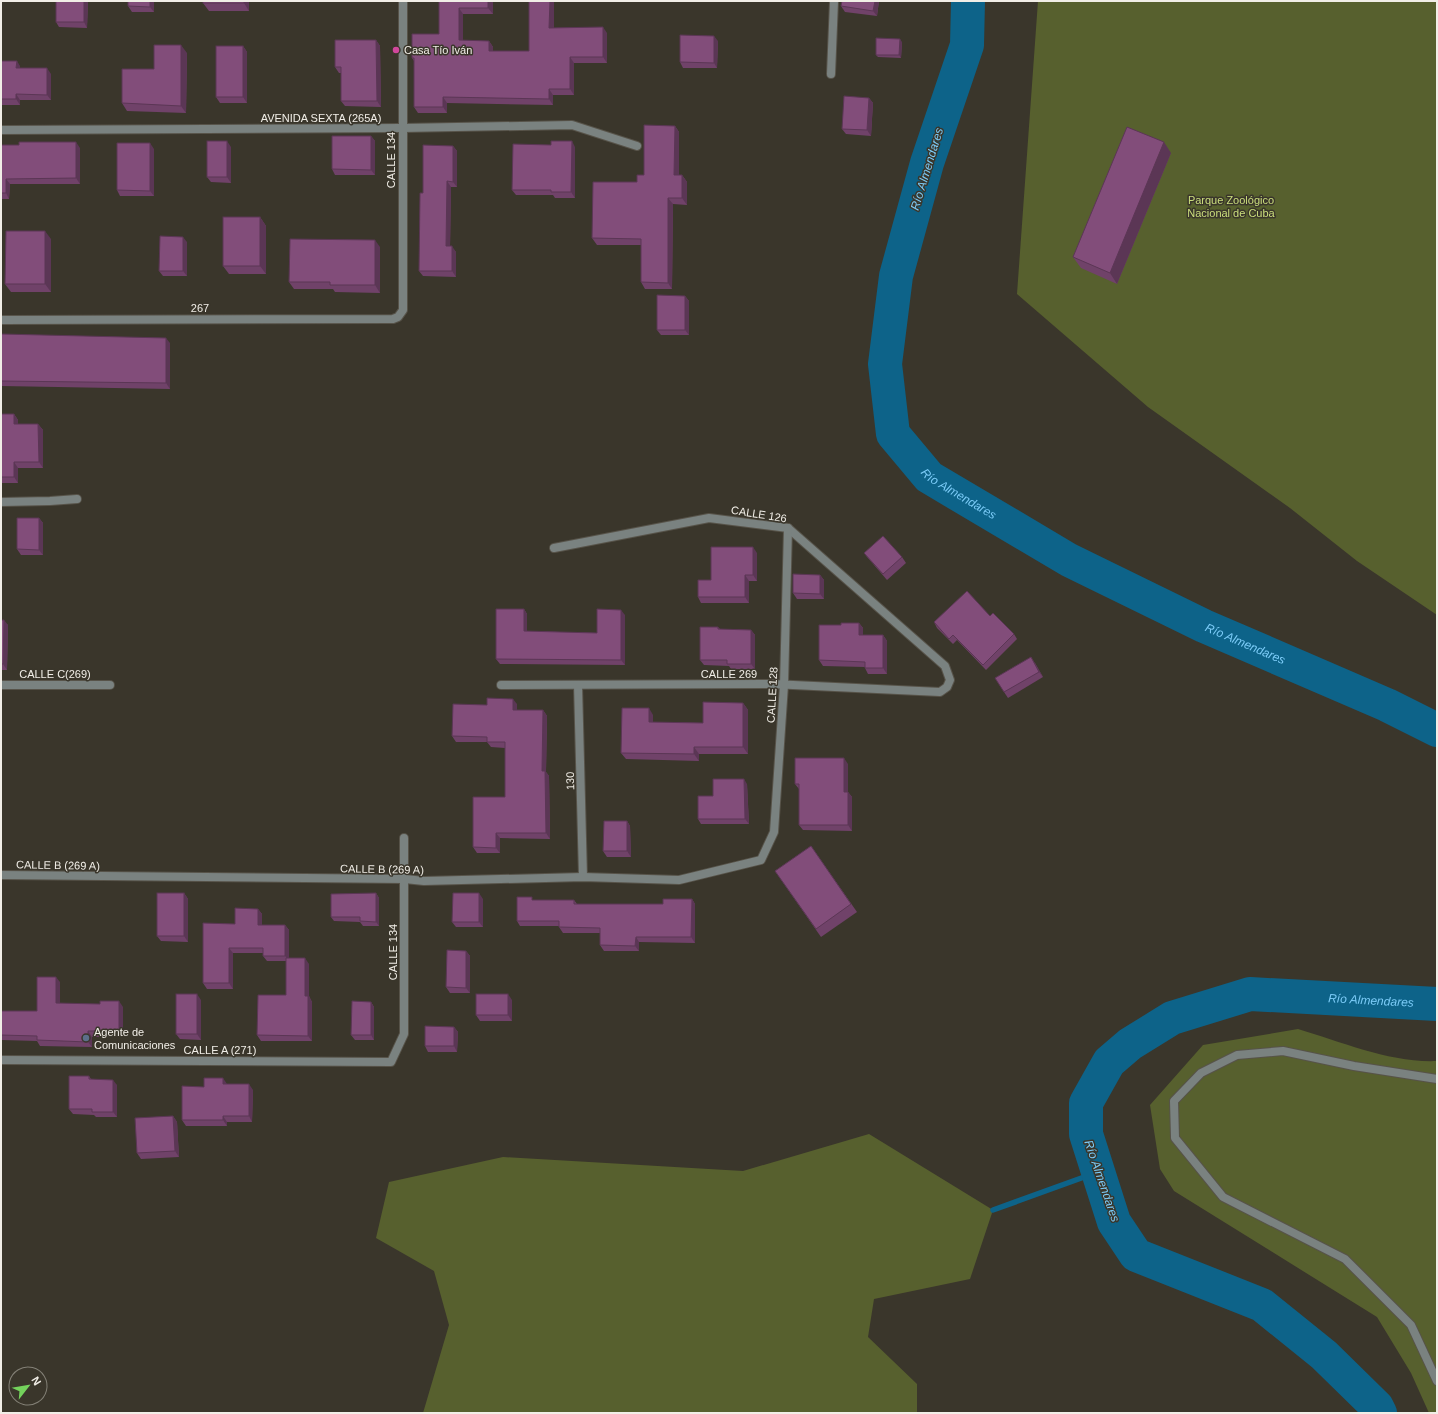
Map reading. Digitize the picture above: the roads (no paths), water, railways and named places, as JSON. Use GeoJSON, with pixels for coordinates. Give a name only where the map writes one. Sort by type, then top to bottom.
{"type":"FeatureCollection","features":[{"type":"Feature","properties":{"kind":"street","name":"CALLE 134"},"geometry":{"type":"LineString","coordinates":[[398,317],[403,310],[403,1]]}},
{"type":"Feature","properties":{"kind":"street"},"geometry":{"type":"LineString","coordinates":[[831,74],[834,1]]}},
{"type":"Feature","properties":{"kind":"street","name":"AVENIDA SEXTA (265A)"},"geometry":{"type":"LineString","coordinates":[[1,130],[402,128],[572,125],[637,146]]}},
{"type":"Feature","properties":{"kind":"street","name":"267"},"geometry":{"type":"LineString","coordinates":[[1,320],[393,319],[398,317]]}},
{"type":"Feature","properties":{"kind":"street"},"geometry":{"type":"LineString","coordinates":[[1,502],[77,499]]}},
{"type":"Feature","properties":{"kind":"street","name":"CALLE 126"},"geometry":{"type":"LineString","coordinates":[[554,548],[709,518],[788,528],[945,666],[950,680]]}},
{"type":"Feature","properties":{"kind":"street","name":"CALLE 128"},"geometry":{"type":"LineString","coordinates":[[761,860],[774,832],[784,685],[788,528]]}},
{"type":"Feature","properties":{"kind":"street","name":"CALLE 269"},"geometry":{"type":"LineString","coordinates":[[501,685],[784,685],[940,692],[947,687],[950,680]]}},
{"type":"Feature","properties":{"kind":"street","name":"CALLE C(269)"},"geometry":{"type":"LineString","coordinates":[[1,685],[110,685]]}},
{"type":"Feature","properties":{"kind":"street","name":"130"},"geometry":{"type":"LineString","coordinates":[[578,685],[583,877]]}},
{"type":"Feature","properties":{"kind":"street","name":"CALLE 134"},"geometry":{"type":"LineString","coordinates":[[391,1062],[404,1034],[404,838]]}},
{"type":"Feature","properties":{"kind":"street","name":"CALLE B (269 A)"},"geometry":{"type":"LineString","coordinates":[[1,875],[405,879],[424,881],[583,877],[679,880],[761,860]]}},
{"type":"Feature","properties":{"kind":"street"},"geometry":{"type":"LineString","coordinates":[[1437,1079],[1354,1066],[1283,1051],[1237,1055],[1201,1073],[1174,1101],[1175,1138],[1223,1197],[1345,1259],[1411,1326],[1437,1382]]}},
{"type":"Feature","properties":{"kind":"street","name":"CALLE A (271)"},"geometry":{"type":"LineString","coordinates":[[1,1060],[391,1062]]}},
{"type":"Feature","properties":{"kind":"waterway","name":"Río Almendares"},"geometry":{"type":"LineString","coordinates":[[968,1],[967,45],[927,163],[896,276],[885,364],[893,434],[929,477],[1069,560],[1204,626],[1387,705],[1437,730]]}},
{"type":"Feature","properties":{"kind":"waterway","name":"Río Almendares"},"geometry":{"type":"LineString","coordinates":[[1380,1413],[1377,1407],[1324,1355],[1262,1305],[1136,1255],[1114,1222],[1086,1134],[1086,1103],[1109,1062],[1130,1044],[1172,1018],[1250,994],[1437,1004]]}},
{"type":"Feature","properties":{"kind":"waterway"},"geometry":{"type":"LineString","coordinates":[[993,1210],[1098,1172]]}},
{"type":"Feature","properties":{"kind":"place","name":"Casa Tío Iván"},"geometry":{"type":"Point","coordinates":[396,50]}},
{"type":"Feature","properties":{"kind":"place","name":"Agente de Comunicaciones"},"geometry":{"type":"Point","coordinates":[86,1038]}},
{"type":"Feature","properties":{"kind":"park label","name":"Parque Zoológico Nacional de Cuba"},"geometry":{"type":"Point","coordinates":[1231,206]}}]}
